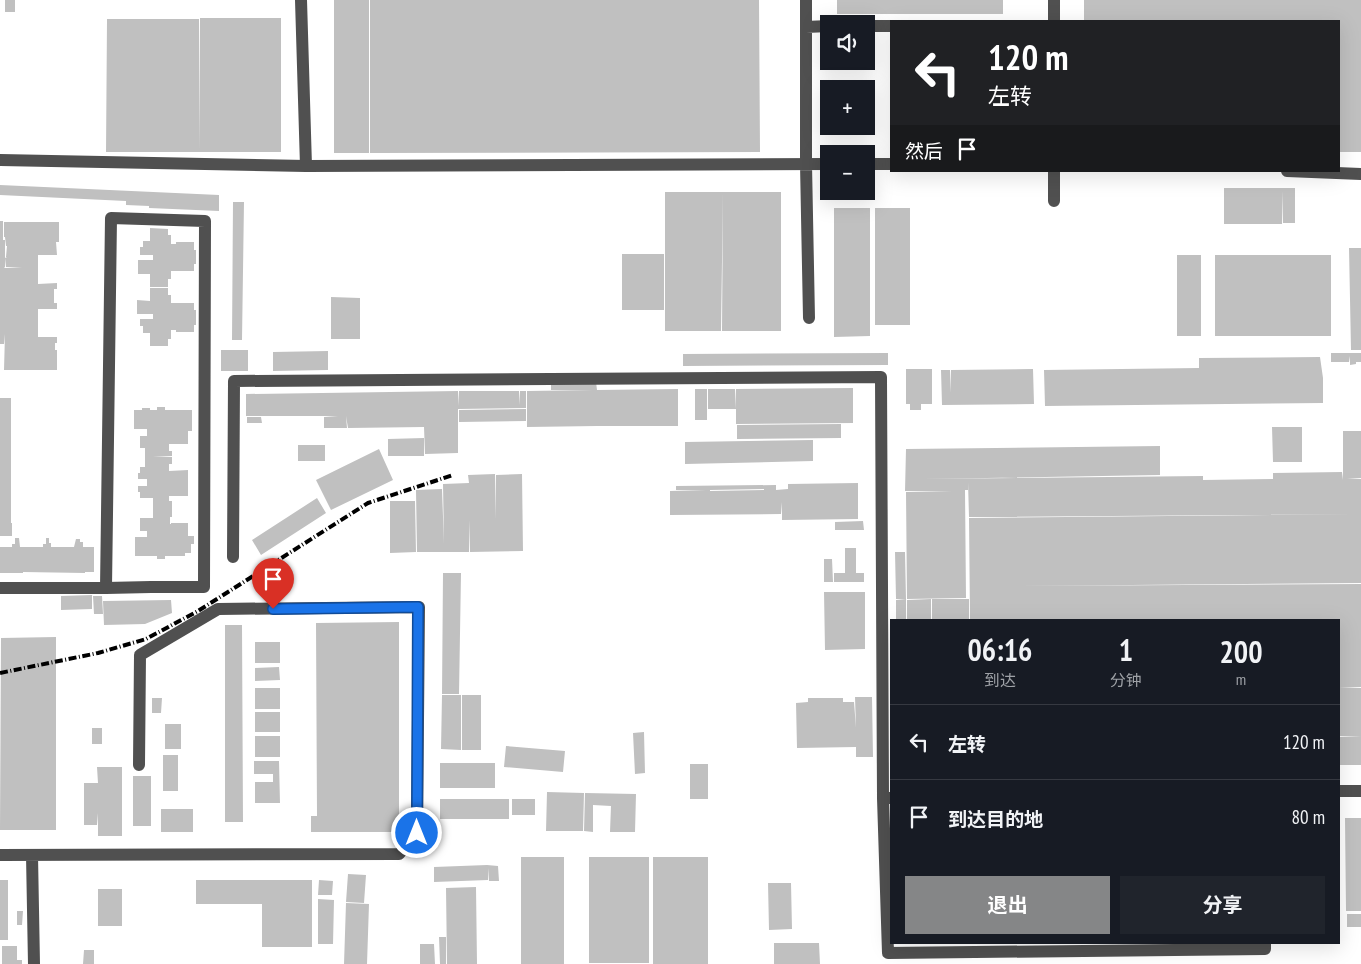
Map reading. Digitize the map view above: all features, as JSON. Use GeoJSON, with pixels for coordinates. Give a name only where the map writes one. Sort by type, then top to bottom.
{"type":"FeatureCollection","features":[{"type":"Feature","properties":{"kind":"street"},"geometry":{"type":"LineString","coordinates":[[301,0],[306,166]]}},
{"type":"Feature","properties":{"kind":"street"},"geometry":{"type":"LineString","coordinates":[[806,0],[806,164],[809,318]]}},
{"type":"Feature","properties":{"kind":"street"},"geometry":{"type":"LineString","coordinates":[[1054,0],[1054,20]]}},
{"type":"Feature","properties":{"kind":"street"},"geometry":{"type":"LineString","coordinates":[[806,26],[820,26]]}},
{"type":"Feature","properties":{"kind":"street"},"geometry":{"type":"LineString","coordinates":[[875,26],[890,26]]}},
{"type":"Feature","properties":{"kind":"street"},"geometry":{"type":"LineString","coordinates":[[0,160],[306,166],[820,164]]}},
{"type":"Feature","properties":{"kind":"street"},"geometry":{"type":"LineString","coordinates":[[875,164],[890,164]]}},
{"type":"Feature","properties":{"kind":"street"},"geometry":{"type":"LineString","coordinates":[[1054,172],[1054,201]]}},
{"type":"Feature","properties":{"kind":"street"},"geometry":{"type":"LineString","coordinates":[[1312,172],[1361,174]]}},
{"type":"Feature","properties":{"kind":"street"},"geometry":{"type":"LineString","coordinates":[[0,588],[106,588],[204,587],[205,222],[110,218],[106,588]]}},
{"type":"Feature","properties":{"kind":"street"},"geometry":{"type":"LineString","coordinates":[[233,556],[234,381],[881,377],[888,953],[1265,949],[1265,944]]}},
{"type":"Feature","properties":{"kind":"street"},"geometry":{"type":"LineString","coordinates":[[0,855],[399,854],[417,833],[418,607],[218,609],[140,655],[139,765]]}},
{"type":"Feature","properties":{"kind":"street"},"geometry":{"type":"LineString","coordinates":[[1340,791],[1361,791]]}},
{"type":"Feature","properties":{"kind":"street"},"geometry":{"type":"LineString","coordinates":[[32,855],[34,964]]}},
{"type":"Feature","properties":{"kind":"building"},"geometry":{"type":"Polygon","coordinates":[[[5,0],[15,0],[15,12],[5,12],[5,0]]]}},
{"type":"Feature","properties":{"kind":"building"},"geometry":{"type":"Polygon","coordinates":[[[334,0],[369,0],[369,153],[334,153],[334,0]]]}},
{"type":"Feature","properties":{"kind":"building"},"geometry":{"type":"Polygon","coordinates":[[[370,0],[759,0],[760,152],[370,153],[370,0]]]}},
{"type":"Feature","properties":{"kind":"building"},"geometry":{"type":"Polygon","coordinates":[[[837,0],[1003,0],[1003,14],[837,14],[837,0]]]}},
{"type":"Feature","properties":{"kind":"building"},"geometry":{"type":"Polygon","coordinates":[[[1084,0],[1361,0],[1361,152],[1340,152],[1340,20],[1084,20],[1084,0]]]}},
{"type":"Feature","properties":{"kind":"building"},"geometry":{"type":"Polygon","coordinates":[[[200,18],[281,18],[281,152],[199,152],[200,18]]]}},
{"type":"Feature","properties":{"kind":"building"},"geometry":{"type":"Polygon","coordinates":[[[107,19],[199,19],[199,152],[106,152],[107,19]]]}},
{"type":"Feature","properties":{"kind":"building"},"geometry":{"type":"Polygon","coordinates":[[[0,185],[219,195],[219,211],[149,208],[149,206],[126,205],[126,201],[0,195],[0,185]]]}},
{"type":"Feature","properties":{"kind":"building"},"geometry":{"type":"Polygon","coordinates":[[[1224,188],[1295,188],[1295,223],[1283,223],[1283,191],[1282,224],[1224,224],[1224,188]]]}},
{"type":"Feature","properties":{"kind":"building"},"geometry":{"type":"Polygon","coordinates":[[[665,192],[723,192],[721,331],[665,331],[665,192]]]}},
{"type":"Feature","properties":{"kind":"building"},"geometry":{"type":"Polygon","coordinates":[[[723,192],[781,192],[781,331],[722,331],[723,192]]]}},
{"type":"Feature","properties":{"kind":"building"},"geometry":{"type":"Polygon","coordinates":[[[233,202],[244,202],[242,340],[232,340],[233,202]]]}},
{"type":"Feature","properties":{"kind":"building"},"geometry":{"type":"Polygon","coordinates":[[[834,208],[870,208],[870,336],[834,337],[834,208]]]}},
{"type":"Feature","properties":{"kind":"building"},"geometry":{"type":"Polygon","coordinates":[[[875,208],[910,208],[910,325],[875,325],[875,208]]]}},
{"type":"Feature","properties":{"kind":"building"},"geometry":{"type":"Polygon","coordinates":[[[0,221],[3,221],[5,258],[7,257],[7,246],[5,237],[4,237],[4,222],[59,222],[59,242],[56,242],[57,255],[38,255],[38,284],[57,283],[57,289],[54,289],[54,303],[57,303],[57,309],[38,309],[38,337],[57,337],[55,350],[57,350],[57,370],[4,370],[5,334],[4,344],[0,344],[0,221]]]}},
{"type":"Feature","properties":{"kind":"building"},"geometry":{"type":"Polygon","coordinates":[[[150,228],[168,229],[168,235],[171,235],[171,244],[176,244],[176,242],[194,242],[196,264],[194,264],[194,271],[171,271],[168,287],[150,287],[150,274],[138,274],[138,260],[153,260],[153,255],[140,255],[140,247],[143,247],[143,241],[150,241],[150,228]]]}},
{"type":"Feature","properties":{"kind":"building"},"geometry":{"type":"Polygon","coordinates":[[[1349,248],[1361,248],[1361,350],[1351,350],[1349,248]]]}},
{"type":"Feature","properties":{"kind":"building"},"geometry":{"type":"Polygon","coordinates":[[[622,254],[664,254],[664,310],[622,310],[622,254]]]}},
{"type":"Feature","properties":{"kind":"building"},"geometry":{"type":"Polygon","coordinates":[[[1177,255],[1201,255],[1201,336],[1177,336],[1177,255]]]}},
{"type":"Feature","properties":{"kind":"building"},"geometry":{"type":"Polygon","coordinates":[[[1215,255],[1331,255],[1331,336],[1215,336],[1215,255]]]}},
{"type":"Feature","properties":{"kind":"building"},"geometry":{"type":"Polygon","coordinates":[[[150,288],[168,288],[168,295],[171,295],[171,303],[194,303],[196,325],[194,325],[194,332],[176,332],[176,330],[171,330],[171,339],[168,339],[168,346],[150,346],[150,333],[143,333],[140,319],[153,319],[153,314],[137,314],[137,300],[150,301],[150,288]]]}},
{"type":"Feature","properties":{"kind":"building"},"geometry":{"type":"Polygon","coordinates":[[[331,297],[360,298],[360,339],[331,339],[331,297]]]}},
{"type":"Feature","properties":{"kind":"building"},"geometry":{"type":"Polygon","coordinates":[[[221,350],[248,350],[248,371],[221,371],[221,350]]]}},
{"type":"Feature","properties":{"kind":"building"},"geometry":{"type":"Polygon","coordinates":[[[328,351],[328,370],[273,371],[273,352],[328,351]]]}},
{"type":"Feature","properties":{"kind":"building"},"geometry":{"type":"Polygon","coordinates":[[[888,353],[888,365],[683,366],[683,354],[888,353]]]}},
{"type":"Feature","properties":{"kind":"building"},"geometry":{"type":"Polygon","coordinates":[[[1331,353],[1361,353],[1361,362],[1350,365],[1350,356],[1349,362],[1331,362],[1331,353]]]}},
{"type":"Feature","properties":{"kind":"building"},"geometry":{"type":"Polygon","coordinates":[[[1320,357],[1323,378],[1323,403],[1045,406],[1044,370],[1199,368],[1199,358],[1320,357]]]}},
{"type":"Feature","properties":{"kind":"building"},"geometry":{"type":"Polygon","coordinates":[[[906,369],[932,369],[932,404],[921,404],[921,410],[910,410],[910,404],[906,404],[906,369]]]}},
{"type":"Feature","properties":{"kind":"building"},"geometry":{"type":"Polygon","coordinates":[[[1033,369],[1034,404],[942,405],[941,370],[950,370],[951,393],[951,370],[1033,369]]]}},
{"type":"Feature","properties":{"kind":"building"},"geometry":{"type":"Polygon","coordinates":[[[596,382],[597,390],[678,389],[678,426],[527,427],[527,391],[593,390],[551,390],[551,383],[596,382]]]}},
{"type":"Feature","properties":{"kind":"building"},"geometry":{"type":"Polygon","coordinates":[[[853,388],[853,423],[736,424],[736,389],[853,388]]]}},
{"type":"Feature","properties":{"kind":"building"},"geometry":{"type":"Polygon","coordinates":[[[695,389],[707,389],[707,420],[695,420],[695,389]]]}},
{"type":"Feature","properties":{"kind":"building"},"geometry":{"type":"Polygon","coordinates":[[[708,389],[735,389],[736,409],[708,409],[708,389]]]}},
{"type":"Feature","properties":{"kind":"building"},"geometry":{"type":"Polygon","coordinates":[[[458,391],[458,406],[459,391],[519,391],[519,405],[520,391],[526,391],[526,408],[458,409],[458,453],[425,454],[424,427],[348,428],[346,416],[347,428],[324,428],[324,417],[338,416],[246,416],[246,394],[458,391]]]}},
{"type":"Feature","properties":{"kind":"building"},"geometry":{"type":"Polygon","coordinates":[[[0,398],[11,398],[12,536],[0,536],[0,398]]]}},
{"type":"Feature","properties":{"kind":"building"},"geometry":{"type":"Polygon","coordinates":[[[157,407],[165,407],[165,410],[192,410],[192,431],[188,431],[188,444],[169,444],[169,451],[172,451],[172,456],[153,456],[172,457],[169,471],[188,470],[188,496],[169,496],[169,501],[172,501],[170,524],[188,523],[188,536],[194,536],[194,544],[191,544],[191,553],[185,553],[185,556],[165,556],[165,559],[157,559],[157,556],[135,556],[135,537],[147,537],[147,531],[140,531],[140,518],[153,518],[153,498],[140,498],[140,492],[138,492],[138,486],[147,486],[147,479],[138,479],[138,473],[140,473],[140,467],[145,467],[145,448],[140,448],[140,436],[147,436],[147,429],[134,429],[134,410],[150,408],[150,410],[157,410],[157,407]]]}},
{"type":"Feature","properties":{"kind":"building"},"geometry":{"type":"Polygon","coordinates":[[[526,409],[526,421],[459,422],[459,410],[526,409]]]}},
{"type":"Feature","properties":{"kind":"building"},"geometry":{"type":"Polygon","coordinates":[[[247,417],[261,417],[262,423],[247,423],[247,417]]]}},
{"type":"Feature","properties":{"kind":"building"},"geometry":{"type":"Polygon","coordinates":[[[841,424],[841,438],[737,439],[737,425],[841,424]]]}},
{"type":"Feature","properties":{"kind":"building"},"geometry":{"type":"Polygon","coordinates":[[[1272,427],[1302,427],[1302,462],[1273,462],[1272,427]]]}},
{"type":"Feature","properties":{"kind":"building"},"geometry":{"type":"Polygon","coordinates":[[[1343,431],[1361,431],[1361,478],[1347,478],[1361,479],[1361,514],[969,517],[968,482],[968,490],[965,490],[966,598],[907,599],[906,492],[952,491],[905,491],[906,449],[1160,446],[1160,475],[921,479],[1203,476],[1203,480],[1273,479],[1273,473],[1342,472],[1343,480],[1343,431]]]}},
{"type":"Feature","properties":{"kind":"building"},"geometry":{"type":"Polygon","coordinates":[[[424,438],[424,456],[388,456],[388,439],[424,438]]]}},
{"type":"Feature","properties":{"kind":"building"},"geometry":{"type":"Polygon","coordinates":[[[813,440],[813,461],[685,464],[685,442],[813,440]]]}},
{"type":"Feature","properties":{"kind":"building"},"geometry":{"type":"Polygon","coordinates":[[[298,445],[325,445],[325,461],[298,461],[298,445]]]}},
{"type":"Feature","properties":{"kind":"building"},"geometry":{"type":"Polygon","coordinates":[[[379,449],[393,480],[331,510],[316,480],[379,449]]]}},
{"type":"Feature","properties":{"kind":"building"},"geometry":{"type":"Polygon","coordinates":[[[495,474],[496,519],[496,475],[522,474],[523,551],[470,552],[469,520],[469,552],[417,552],[416,490],[442,489],[444,544],[443,484],[469,483],[468,475],[495,474]]]}},
{"type":"Feature","properties":{"kind":"building"},"geometry":{"type":"Polygon","coordinates":[[[858,483],[858,519],[782,520],[782,502],[781,514],[670,515],[670,491],[706,490],[676,490],[676,486],[776,485],[776,490],[788,489],[788,484],[858,483]],[[764,489],[710,491],[764,490],[764,489]]]}},
{"type":"Feature","properties":{"kind":"building"},"geometry":{"type":"Polygon","coordinates":[[[317,498],[326,513],[261,555],[252,540],[317,498]]]}},
{"type":"Feature","properties":{"kind":"building"},"geometry":{"type":"Polygon","coordinates":[[[390,501],[415,501],[416,552],[390,553],[390,501]]]}},
{"type":"Feature","properties":{"kind":"building"},"geometry":{"type":"Polygon","coordinates":[[[1361,514],[1361,583],[1003,586],[1361,584],[1361,687],[1340,688],[1340,619],[970,619],[969,518],[1361,514]]]}},
{"type":"Feature","properties":{"kind":"building"},"geometry":{"type":"Polygon","coordinates":[[[863,521],[864,530],[835,530],[835,522],[863,521]]]}},
{"type":"Feature","properties":{"kind":"building"},"geometry":{"type":"Polygon","coordinates":[[[15,538],[19,538],[20,547],[43,547],[43,544],[46,544],[46,538],[49,538],[51,547],[74,547],[76,539],[80,539],[80,542],[83,542],[83,547],[94,547],[94,572],[0,573],[0,547],[12,547],[12,544],[15,544],[15,538]]]}},
{"type":"Feature","properties":{"kind":"building"},"geometry":{"type":"Polygon","coordinates":[[[845,548],[856,548],[856,573],[864,573],[864,582],[834,582],[834,573],[845,573],[845,548]]]}},
{"type":"Feature","properties":{"kind":"building"},"geometry":{"type":"Polygon","coordinates":[[[895,552],[905,552],[906,599],[896,599],[895,552]]]}},
{"type":"Feature","properties":{"kind":"building"},"geometry":{"type":"Polygon","coordinates":[[[824,559],[832,559],[833,582],[824,582],[824,559]]]}},
{"type":"Feature","properties":{"kind":"building"},"geometry":{"type":"Polygon","coordinates":[[[443,573],[461,573],[459,694],[442,694],[443,573]]]}},
{"type":"Feature","properties":{"kind":"building"},"geometry":{"type":"Polygon","coordinates":[[[824,592],[865,592],[865,649],[825,650],[824,592]]]}},
{"type":"Feature","properties":{"kind":"building"},"geometry":{"type":"Polygon","coordinates":[[[92,595],[92,609],[61,610],[61,596],[92,595]]]}},
{"type":"Feature","properties":{"kind":"building"},"geometry":{"type":"Polygon","coordinates":[[[93,596],[102,596],[103,614],[94,614],[93,596]]]}},
{"type":"Feature","properties":{"kind":"building"},"geometry":{"type":"Polygon","coordinates":[[[906,599],[906,619],[896,619],[896,600],[906,599]]]}},
{"type":"Feature","properties":{"kind":"building"},"geometry":{"type":"Polygon","coordinates":[[[931,599],[931,619],[907,619],[907,600],[931,599]]]}},
{"type":"Feature","properties":{"kind":"building"},"geometry":{"type":"Polygon","coordinates":[[[932,599],[969,599],[969,619],[932,619],[932,599]]]}},
{"type":"Feature","properties":{"kind":"building"},"geometry":{"type":"Polygon","coordinates":[[[171,600],[172,613],[145,624],[104,625],[103,601],[171,600]]]}},
{"type":"Feature","properties":{"kind":"building"},"geometry":{"type":"Polygon","coordinates":[[[399,622],[399,832],[311,832],[311,816],[317,816],[316,623],[399,622]]]}},
{"type":"Feature","properties":{"kind":"building"},"geometry":{"type":"Polygon","coordinates":[[[225,625],[242,625],[243,822],[225,822],[225,625]]]}},
{"type":"Feature","properties":{"kind":"building"},"geometry":{"type":"Polygon","coordinates":[[[56,637],[56,830],[0,830],[1,638],[56,637]]]}},
{"type":"Feature","properties":{"kind":"building"},"geometry":{"type":"Polygon","coordinates":[[[255,642],[280,642],[280,663],[255,663],[255,642]]]}},
{"type":"Feature","properties":{"kind":"building"},"geometry":{"type":"Polygon","coordinates":[[[279,667],[280,680],[255,681],[255,668],[279,667]]]}},
{"type":"Feature","properties":{"kind":"building"},"geometry":{"type":"Polygon","coordinates":[[[255,688],[280,688],[280,709],[255,709],[255,688]]]}},
{"type":"Feature","properties":{"kind":"building"},"geometry":{"type":"Polygon","coordinates":[[[1340,688],[1361,688],[1361,736],[1340,736],[1340,688]]]}},
{"type":"Feature","properties":{"kind":"building"},"geometry":{"type":"Polygon","coordinates":[[[442,695],[461,695],[461,750],[441,749],[442,695]]]}},
{"type":"Feature","properties":{"kind":"building"},"geometry":{"type":"Polygon","coordinates":[[[462,695],[481,695],[481,750],[462,750],[462,695]]]}},
{"type":"Feature","properties":{"kind":"building"},"geometry":{"type":"Polygon","coordinates":[[[855,697],[872,697],[873,757],[856,757],[856,747],[797,748],[796,703],[808,702],[808,698],[843,698],[843,702],[854,702],[856,728],[855,697]]]}},
{"type":"Feature","properties":{"kind":"building"},"geometry":{"type":"Polygon","coordinates":[[[152,698],[162,698],[161,713],[152,713],[152,698]]]}},
{"type":"Feature","properties":{"kind":"building"},"geometry":{"type":"Polygon","coordinates":[[[255,712],[280,712],[280,732],[255,732],[255,712]]]}},
{"type":"Feature","properties":{"kind":"building"},"geometry":{"type":"Polygon","coordinates":[[[165,724],[181,724],[181,749],[165,749],[165,724]]]}},
{"type":"Feature","properties":{"kind":"building"},"geometry":{"type":"Polygon","coordinates":[[[92,728],[102,728],[102,744],[92,744],[92,728]]]}},
{"type":"Feature","properties":{"kind":"building"},"geometry":{"type":"Polygon","coordinates":[[[644,732],[645,773],[635,774],[633,733],[644,732]]]}},
{"type":"Feature","properties":{"kind":"building"},"geometry":{"type":"Polygon","coordinates":[[[255,736],[280,736],[280,757],[255,757],[255,736]]]}},
{"type":"Feature","properties":{"kind":"building"},"geometry":{"type":"Polygon","coordinates":[[[1361,736],[1361,765],[1340,765],[1340,737],[1361,736]]]}},
{"type":"Feature","properties":{"kind":"building"},"geometry":{"type":"Polygon","coordinates":[[[506,746],[565,751],[563,772],[504,767],[506,746]]]}},
{"type":"Feature","properties":{"kind":"building"},"geometry":{"type":"Polygon","coordinates":[[[163,755],[178,755],[178,791],[163,791],[163,755]]]}},
{"type":"Feature","properties":{"kind":"building"},"geometry":{"type":"Polygon","coordinates":[[[254,761],[279,761],[280,803],[255,803],[255,782],[273,782],[273,774],[254,774],[254,761]]]}},
{"type":"Feature","properties":{"kind":"building"},"geometry":{"type":"Polygon","coordinates":[[[440,763],[495,763],[495,788],[440,788],[440,763]]]}},
{"type":"Feature","properties":{"kind":"building"},"geometry":{"type":"Polygon","coordinates":[[[690,764],[708,764],[708,799],[690,799],[690,764]]]}},
{"type":"Feature","properties":{"kind":"building"},"geometry":{"type":"Polygon","coordinates":[[[97,767],[122,767],[122,836],[98,836],[98,813],[97,825],[84,825],[84,783],[98,783],[97,767]]]}},
{"type":"Feature","properties":{"kind":"building"},"geometry":{"type":"Polygon","coordinates":[[[133,776],[151,776],[151,826],[133,826],[133,776]]]}},
{"type":"Feature","properties":{"kind":"building"},"geometry":{"type":"Polygon","coordinates":[[[547,792],[584,793],[583,831],[546,831],[547,792]]]}},
{"type":"Feature","properties":{"kind":"building"},"geometry":{"type":"Polygon","coordinates":[[[585,793],[636,794],[635,832],[610,832],[611,806],[593,805],[593,832],[584,831],[585,793]]]}},
{"type":"Feature","properties":{"kind":"building"},"geometry":{"type":"Polygon","coordinates":[[[440,799],[509,799],[509,819],[440,819],[440,799]]]}},
{"type":"Feature","properties":{"kind":"building"},"geometry":{"type":"Polygon","coordinates":[[[512,799],[535,799],[535,815],[512,815],[512,799]]]}},
{"type":"Feature","properties":{"kind":"building"},"geometry":{"type":"Polygon","coordinates":[[[161,809],[193,809],[193,832],[161,832],[161,809]]]}},
{"type":"Feature","properties":{"kind":"building"},"geometry":{"type":"Polygon","coordinates":[[[1345,818],[1361,818],[1361,911],[1346,911],[1345,818]]]}},
{"type":"Feature","properties":{"kind":"building"},"geometry":{"type":"Polygon","coordinates":[[[521,857],[564,857],[564,964],[521,964],[521,857]]]}},
{"type":"Feature","properties":{"kind":"building"},"geometry":{"type":"Polygon","coordinates":[[[589,857],[649,857],[649,963],[589,963],[589,857]]]}},
{"type":"Feature","properties":{"kind":"building"},"geometry":{"type":"Polygon","coordinates":[[[653,857],[708,857],[708,964],[653,964],[653,857]]]}},
{"type":"Feature","properties":{"kind":"building"},"geometry":{"type":"Polygon","coordinates":[[[498,866],[499,881],[489,881],[488,868],[488,880],[434,882],[434,867],[498,866]]]}},
{"type":"Feature","properties":{"kind":"building"},"geometry":{"type":"Polygon","coordinates":[[[348,874],[366,875],[364,903],[346,902],[348,874]]]}},
{"type":"Feature","properties":{"kind":"building"},"geometry":{"type":"Polygon","coordinates":[[[0,880],[8,880],[8,940],[0,940],[0,880]]]}},
{"type":"Feature","properties":{"kind":"building"},"geometry":{"type":"Polygon","coordinates":[[[196,880],[312,880],[312,947],[262,947],[262,904],[196,904],[196,880]]]}},
{"type":"Feature","properties":{"kind":"building"},"geometry":{"type":"Polygon","coordinates":[[[319,880],[333,881],[332,895],[318,895],[319,880]]]}},
{"type":"Feature","properties":{"kind":"building"},"geometry":{"type":"Polygon","coordinates":[[[768,883],[791,883],[792,929],[769,930],[768,883]]]}},
{"type":"Feature","properties":{"kind":"building"},"geometry":{"type":"Polygon","coordinates":[[[476,887],[477,964],[447,964],[446,888],[476,887]]]}},
{"type":"Feature","properties":{"kind":"building"},"geometry":{"type":"Polygon","coordinates":[[[98,889],[122,889],[122,926],[98,926],[98,889]]]}},
{"type":"Feature","properties":{"kind":"building"},"geometry":{"type":"Polygon","coordinates":[[[318,899],[334,900],[333,944],[318,944],[318,899]]]}},
{"type":"Feature","properties":{"kind":"building"},"geometry":{"type":"Polygon","coordinates":[[[346,903],[369,904],[367,964],[344,964],[346,903]]]}},
{"type":"Feature","properties":{"kind":"building"},"geometry":{"type":"Polygon","coordinates":[[[17,911],[23,911],[22,925],[17,925],[17,911]]]}},
{"type":"Feature","properties":{"kind":"building"},"geometry":{"type":"Polygon","coordinates":[[[1347,914],[1361,914],[1361,927],[1347,927],[1347,914]]]}},
{"type":"Feature","properties":{"kind":"building"},"geometry":{"type":"Polygon","coordinates":[[[439,937],[446,937],[446,964],[440,964],[439,937]]]}},
{"type":"Feature","properties":{"kind":"building"},"geometry":{"type":"Polygon","coordinates":[[[774,943],[819,943],[820,964],[774,964],[774,943]]]}},
{"type":"Feature","properties":{"kind":"building"},"geometry":{"type":"Polygon","coordinates":[[[420,944],[434,944],[435,964],[420,964],[420,944]]]}},
{"type":"Feature","properties":{"kind":"building"},"geometry":{"type":"Polygon","coordinates":[[[2,946],[17,946],[17,960],[22,960],[22,964],[2,964],[2,946]]]}},
{"type":"Feature","properties":{"kind":"building"},"geometry":{"type":"Polygon","coordinates":[[[84,950],[94,950],[94,964],[83,964],[84,950]]]}},
{"type":"Feature","properties":{"kind":"railway"},"geometry":{"type":"LineString","coordinates":[[0,673],[98,653],[146,639],[198,611],[368,503],[453,475]]}},
{"type":"Feature","properties":{"kind":"route"},"geometry":{"type":"LineString","coordinates":[[273,609],[418,607],[417,833]]}}]}
